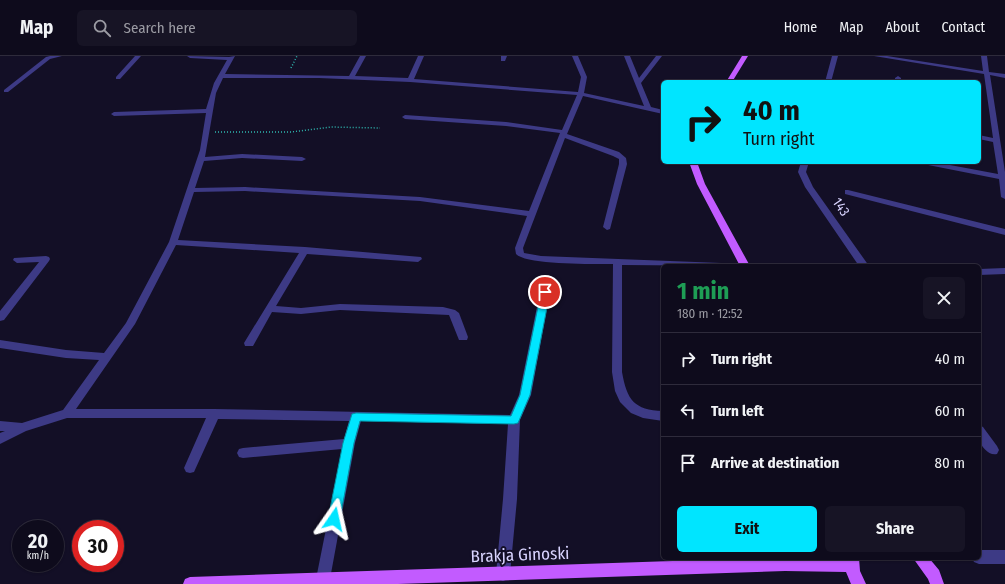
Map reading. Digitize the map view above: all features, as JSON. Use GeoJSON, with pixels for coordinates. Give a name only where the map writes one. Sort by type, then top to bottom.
{"type":"FeatureCollection","features":[{"type":"Feature","properties":{"kind":"main road"},"geometry":{"type":"LineString","coordinates":[[729,80],[745,56]]}},
{"type":"Feature","properties":{"kind":"main road"},"geometry":{"type":"LineString","coordinates":[[693,164],[701,184],[743,264]]}},
{"type":"Feature","properties":{"kind":"main road"},"geometry":{"type":"LineString","coordinates":[[922,560],[934,575],[937,584]]}},
{"type":"Feature","properties":{"kind":"main road","name":"Brakja Ginoski"},"geometry":{"type":"LineString","coordinates":[[190,584],[851,562],[858,584]]}},
{"type":"Feature","properties":{"kind":"street"},"geometry":{"type":"LineString","coordinates":[[6,91],[48,58],[59,56]]}},
{"type":"Feature","properties":{"kind":"street"},"geometry":{"type":"LineString","coordinates":[[118,78],[138,56]]}},
{"type":"Feature","properties":{"kind":"street"},"geometry":{"type":"LineString","coordinates":[[67,413],[130,324],[173,242],[201,159],[213,93],[231,57],[190,56]]}},
{"type":"Feature","properties":{"kind":"street"},"geometry":{"type":"LineString","coordinates":[[352,78],[363,56]]}},
{"type":"Feature","properties":{"kind":"street"},"geometry":{"type":"LineString","coordinates":[[410,80],[421,56]]}},
{"type":"Feature","properties":{"kind":"street"},"geometry":{"type":"LineString","coordinates":[[575,56],[584,77],[581,94],[564,133],[519,248],[520,254],[525,257],[541,259],[681,264]]}},
{"type":"Feature","properties":{"kind":"street"},"geometry":{"type":"LineString","coordinates":[[627,56],[648,109]]}},
{"type":"Feature","properties":{"kind":"street"},"geometry":{"type":"LineString","coordinates":[[638,83],[659,56]]}},
{"type":"Feature","properties":{"kind":"street"},"geometry":{"type":"LineString","coordinates":[[829,80],[835,56]]}},
{"type":"Feature","properties":{"kind":"street"},"geometry":{"type":"LineString","coordinates":[[877,56],[898,58],[1005,76]]}},
{"type":"Feature","properties":{"kind":"street"},"geometry":{"type":"LineString","coordinates":[[984,56],[1004,178],[1005,197]]}},
{"type":"Feature","properties":{"kind":"street"},"geometry":{"type":"LineString","coordinates":[[633,71],[646,73]]}},
{"type":"Feature","properties":{"kind":"street"},"geometry":{"type":"LineString","coordinates":[[221,76],[288,76],[410,80],[581,94],[661,112]]}},
{"type":"Feature","properties":{"kind":"street"},"geometry":{"type":"LineString","coordinates":[[114,114],[209,111]]}},
{"type":"Feature","properties":{"kind":"street"},"geometry":{"type":"LineString","coordinates":[[405,117],[506,124],[564,133],[616,154],[622,158],[623,164],[607,227]]}},
{"type":"Feature","properties":{"kind":"street"},"geometry":{"type":"LineString","coordinates":[[981,138],[997,141]]}},
{"type":"Feature","properties":{"kind":"street"},"geometry":{"type":"LineString","coordinates":[[201,159],[242,156],[302,159]]}},
{"type":"Feature","properties":{"kind":"street","name":"143"},"geometry":{"type":"LineString","coordinates":[[804,164],[802,172],[809,187],[863,264]]}},
{"type":"Feature","properties":{"kind":"street"},"geometry":{"type":"LineString","coordinates":[[933,164],[1004,178]]}},
{"type":"Feature","properties":{"kind":"street"},"geometry":{"type":"LineString","coordinates":[[190,190],[244,189],[420,199],[532,214]]}},
{"type":"Feature","properties":{"kind":"street"},"geometry":{"type":"LineString","coordinates":[[848,192],[1005,232]]}},
{"type":"Feature","properties":{"kind":"street"},"geometry":{"type":"LineString","coordinates":[[173,242],[418,259]]}},
{"type":"Feature","properties":{"kind":"street"},"geometry":{"type":"LineString","coordinates":[[249,343],[305,250]]}},
{"type":"Feature","properties":{"kind":"street"},"geometry":{"type":"LineString","coordinates":[[0,318],[46,259],[17,260]]}},
{"type":"Feature","properties":{"kind":"street"},"geometry":{"type":"LineString","coordinates":[[618,262],[618,388],[624,400],[630,406],[640,412],[661,416]]}},
{"type":"Feature","properties":{"kind":"street"},"geometry":{"type":"LineString","coordinates":[[981,272],[1005,271]]}},
{"type":"Feature","properties":{"kind":"street"},"geometry":{"type":"LineString","coordinates":[[503,574],[510,500],[514,420],[525,395],[545,292]]}},
{"type":"Feature","properties":{"kind":"street"},"geometry":{"type":"LineString","coordinates":[[269,309],[301,311],[340,307],[443,310],[455,314],[463,337]]}},
{"type":"Feature","properties":{"kind":"street"},"geometry":{"type":"LineString","coordinates":[[0,344],[66,354],[106,357]]}},
{"type":"Feature","properties":{"kind":"street"},"geometry":{"type":"LineString","coordinates":[[0,439],[22,428],[67,413],[214,414],[514,420]]}},
{"type":"Feature","properties":{"kind":"street"},"geometry":{"type":"LineString","coordinates":[[190,468],[214,414]]}},
{"type":"Feature","properties":{"kind":"street"},"geometry":{"type":"LineString","coordinates":[[323,579],[349,443],[356,417]]}},
{"type":"Feature","properties":{"kind":"street"},"geometry":{"type":"LineString","coordinates":[[0,426],[22,428]]}},
{"type":"Feature","properties":{"kind":"street"},"geometry":{"type":"LineString","coordinates":[[981,433],[993,450]]}},
{"type":"Feature","properties":{"kind":"street"},"geometry":{"type":"LineString","coordinates":[[242,453],[349,443]]}},
{"type":"Feature","properties":{"kind":"street"},"geometry":{"type":"LineString","coordinates":[[981,557],[1005,557]]}},
{"type":"Feature","properties":{"kind":"path"},"geometry":{"type":"LineString","coordinates":[[288,76],[296,56]]}},
{"type":"Feature","properties":{"kind":"path"},"geometry":{"type":"LineString","coordinates":[[207,132],[291,132],[331,127],[380,128]]}},
{"type":"Feature","properties":{"kind":"route"},"geometry":{"type":"LineString","coordinates":[[334,519],[349,443],[356,417],[514,420],[525,395],[545,292]]}}]}
